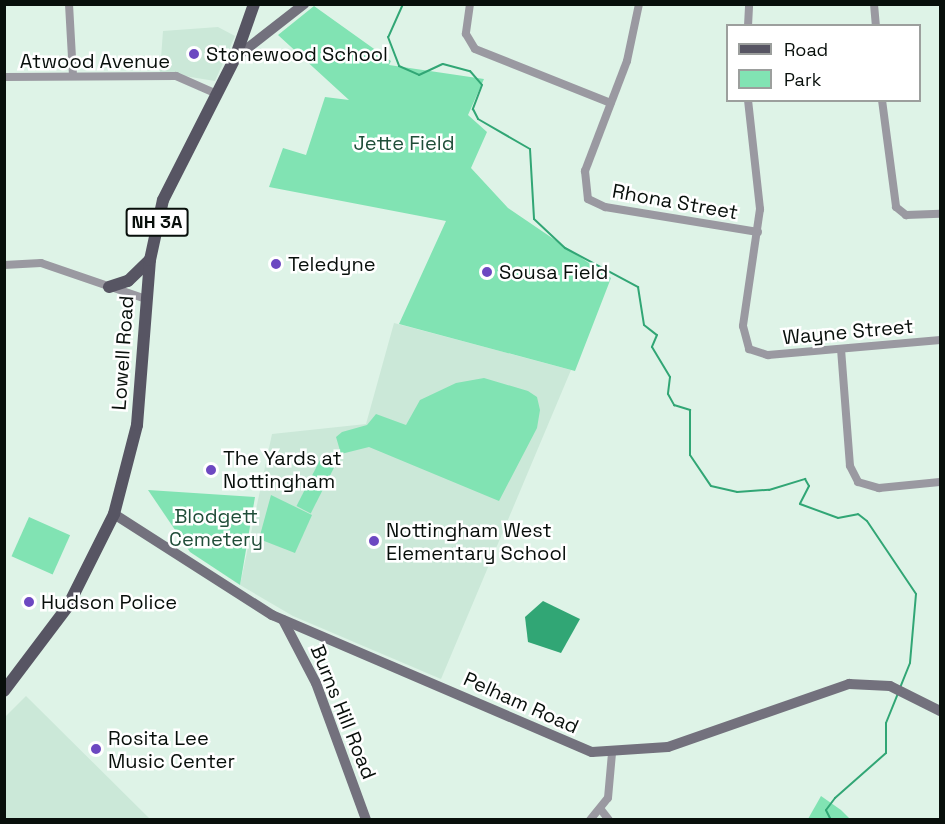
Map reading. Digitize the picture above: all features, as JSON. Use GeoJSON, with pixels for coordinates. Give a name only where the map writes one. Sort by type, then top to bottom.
{"type":"FeatureCollection","features":[{"type":"Feature","properties":{"kind":"main road","name":"Lowell Road"},"geometry":{"type":"LineString","coordinates":[[5,688],[68,606],[114,514],[137,425],[150,260],[172,175],[235,58],[254,4]]}},
{"type":"Feature","properties":{"kind":"main road"},"geometry":{"type":"LineString","coordinates":[[109,287],[128,281],[150,260]]}},
{"type":"Feature","properties":{"kind":"street"},"geometry":{"type":"LineString","coordinates":[[69,4],[73,76]]}},
{"type":"Feature","properties":{"kind":"street"},"geometry":{"type":"LineString","coordinates":[[235,58],[304,4]]}},
{"type":"Feature","properties":{"kind":"street"},"geometry":{"type":"LineString","coordinates":[[470,4],[466,34],[475,49],[611,103],[639,4]]}},
{"type":"Feature","properties":{"kind":"street"},"geometry":{"type":"LineString","coordinates":[[748,24],[749,4]]}},
{"type":"Feature","properties":{"kind":"street"},"geometry":{"type":"LineString","coordinates":[[874,4],[876,24]]}},
{"type":"Feature","properties":{"kind":"street","name":"Atwood Avenue"},"geometry":{"type":"LineString","coordinates":[[4,77],[176,76],[217,94]]}},
{"type":"Feature","properties":{"kind":"street"},"geometry":{"type":"LineString","coordinates":[[748,102],[758,232]]}},
{"type":"Feature","properties":{"kind":"street"},"geometry":{"type":"LineString","coordinates":[[882,102],[896,207],[906,215],[940,214]]}},
{"type":"Feature","properties":{"kind":"street","name":"Rhona Street"},"geometry":{"type":"LineString","coordinates":[[611,103],[585,171],[588,199],[605,207],[758,232]]}},
{"type":"Feature","properties":{"kind":"street","name":"Wayne Street"},"geometry":{"type":"LineString","coordinates":[[758,232],[742,334],[749,349],[758,352],[841,349],[940,340]]}},
{"type":"Feature","properties":{"kind":"street"},"geometry":{"type":"LineString","coordinates":[[4,265],[41,263],[146,299]]}},
{"type":"Feature","properties":{"kind":"street"},"geometry":{"type":"LineString","coordinates":[[841,349],[850,466],[858,482],[879,488],[940,482]]}},
{"type":"Feature","properties":{"kind":"street","name":"Pelham Road"},"geometry":{"type":"LineString","coordinates":[[114,514],[283,620],[353,645],[572,746],[612,753],[668,747],[849,684],[890,686],[909,693],[940,711]]}},
{"type":"Feature","properties":{"kind":"street","name":"Burns Hill Road"},"geometry":{"type":"LineString","coordinates":[[283,620],[316,683],[366,819]]}},
{"type":"Feature","properties":{"kind":"street"},"geometry":{"type":"LineString","coordinates":[[591,819],[602,811],[611,786],[612,753]]}},
{"type":"Feature","properties":{"kind":"street"},"geometry":{"type":"LineString","coordinates":[[602,811],[609,819]]}},
{"type":"Feature","properties":{"kind":"shaded area","name":"Stonewood School"},"geometry":{"type":"Polygon","coordinates":[[[218,27],[235,36],[215,81],[160,72],[163,31],[218,27]]]}},
{"type":"Feature","properties":{"kind":"shaded area","name":"Nottingham West Elementary School"},"geometry":{"type":"Polygon","coordinates":[[[394,323],[571,370],[441,679],[293,616],[240,585],[272,434],[366,424],[394,323]]]}},
{"type":"Feature","properties":{"kind":"shaded area"},"geometry":{"type":"Polygon","coordinates":[[[543,601],[580,619],[561,653],[528,642],[525,617],[543,601]]]}},
{"type":"Feature","properties":{"kind":"shaded area"},"geometry":{"type":"Polygon","coordinates":[[[26,696],[150,819],[5,819],[5,717],[26,696]]]}},
{"type":"Feature","properties":{"kind":"green space","name":"Jette Field"},"geometry":{"type":"Polygon","coordinates":[[[314,6],[391,61],[389,65],[484,79],[468,115],[487,132],[471,168],[508,208],[611,278],[575,371],[399,324],[446,221],[269,187],[283,148],[306,155],[325,97],[349,100],[278,35],[314,6]]]}},
{"type":"Feature","properties":{"kind":"green space"},"geometry":{"type":"Polygon","coordinates":[[[484,378],[528,391],[537,397],[540,410],[537,428],[499,501],[369,447],[341,454],[336,437],[342,432],[367,425],[376,414],[406,425],[420,400],[456,383],[484,378]]]}},
{"type":"Feature","properties":{"kind":"green space"},"geometry":{"type":"Polygon","coordinates":[[[321,458],[335,465],[311,513],[296,506],[321,458]]]}},
{"type":"Feature","properties":{"kind":"green space","name":"Blodgett Cemetery"},"geometry":{"type":"Polygon","coordinates":[[[148,490],[255,497],[240,585],[190,552],[148,490]]]}},
{"type":"Feature","properties":{"kind":"green space"},"geometry":{"type":"Polygon","coordinates":[[[271,495],[312,515],[295,553],[259,539],[271,495]]]}},
{"type":"Feature","properties":{"kind":"green space"},"geometry":{"type":"Polygon","coordinates":[[[29,517],[70,535],[53,575],[12,556],[29,517]]]}},
{"type":"Feature","properties":{"kind":"green space"},"geometry":{"type":"Polygon","coordinates":[[[821,796],[841,810],[850,819],[808,819],[821,796]]]}},
{"type":"Feature","properties":{"kind":"waterway"},"geometry":{"type":"LineString","coordinates":[[403,4],[388,37],[399,66],[419,75],[443,64],[470,71],[482,85],[473,109],[478,119],[530,149],[534,219],[565,248],[638,287],[644,325],[657,335],[652,347],[670,377],[668,394],[674,405],[690,410],[690,455],[711,486],[737,492],[769,490],[805,479],[809,486],[800,504],[838,518],[858,514],[867,521],[916,594],[910,663],[900,688]]}},
{"type":"Feature","properties":{"kind":"waterway"},"geometry":{"type":"LineString","coordinates":[[831,820],[826,810],[835,798],[886,753],[886,723],[898,693]]}},
{"type":"Feature","properties":{"kind":"place","name":"Stonewood School"},"geometry":{"type":"Point","coordinates":[194,54]}},
{"type":"Feature","properties":{"kind":"place","name":"Teledyne"},"geometry":{"type":"Point","coordinates":[276,264]}},
{"type":"Feature","properties":{"kind":"place","name":"Sousa Field"},"geometry":{"type":"Point","coordinates":[487,272]}},
{"type":"Feature","properties":{"kind":"place","name":"The Yards at Nottingham"},"geometry":{"type":"Point","coordinates":[211,470]}},
{"type":"Feature","properties":{"kind":"place","name":"Nottingham West Elementary School"},"geometry":{"type":"Point","coordinates":[374,541]}},
{"type":"Feature","properties":{"kind":"place","name":"Hudson Police"},"geometry":{"type":"Point","coordinates":[29,602]}},
{"type":"Feature","properties":{"kind":"place","name":"Rosita Lee Music Center"},"geometry":{"type":"Point","coordinates":[96,749]}}]}
